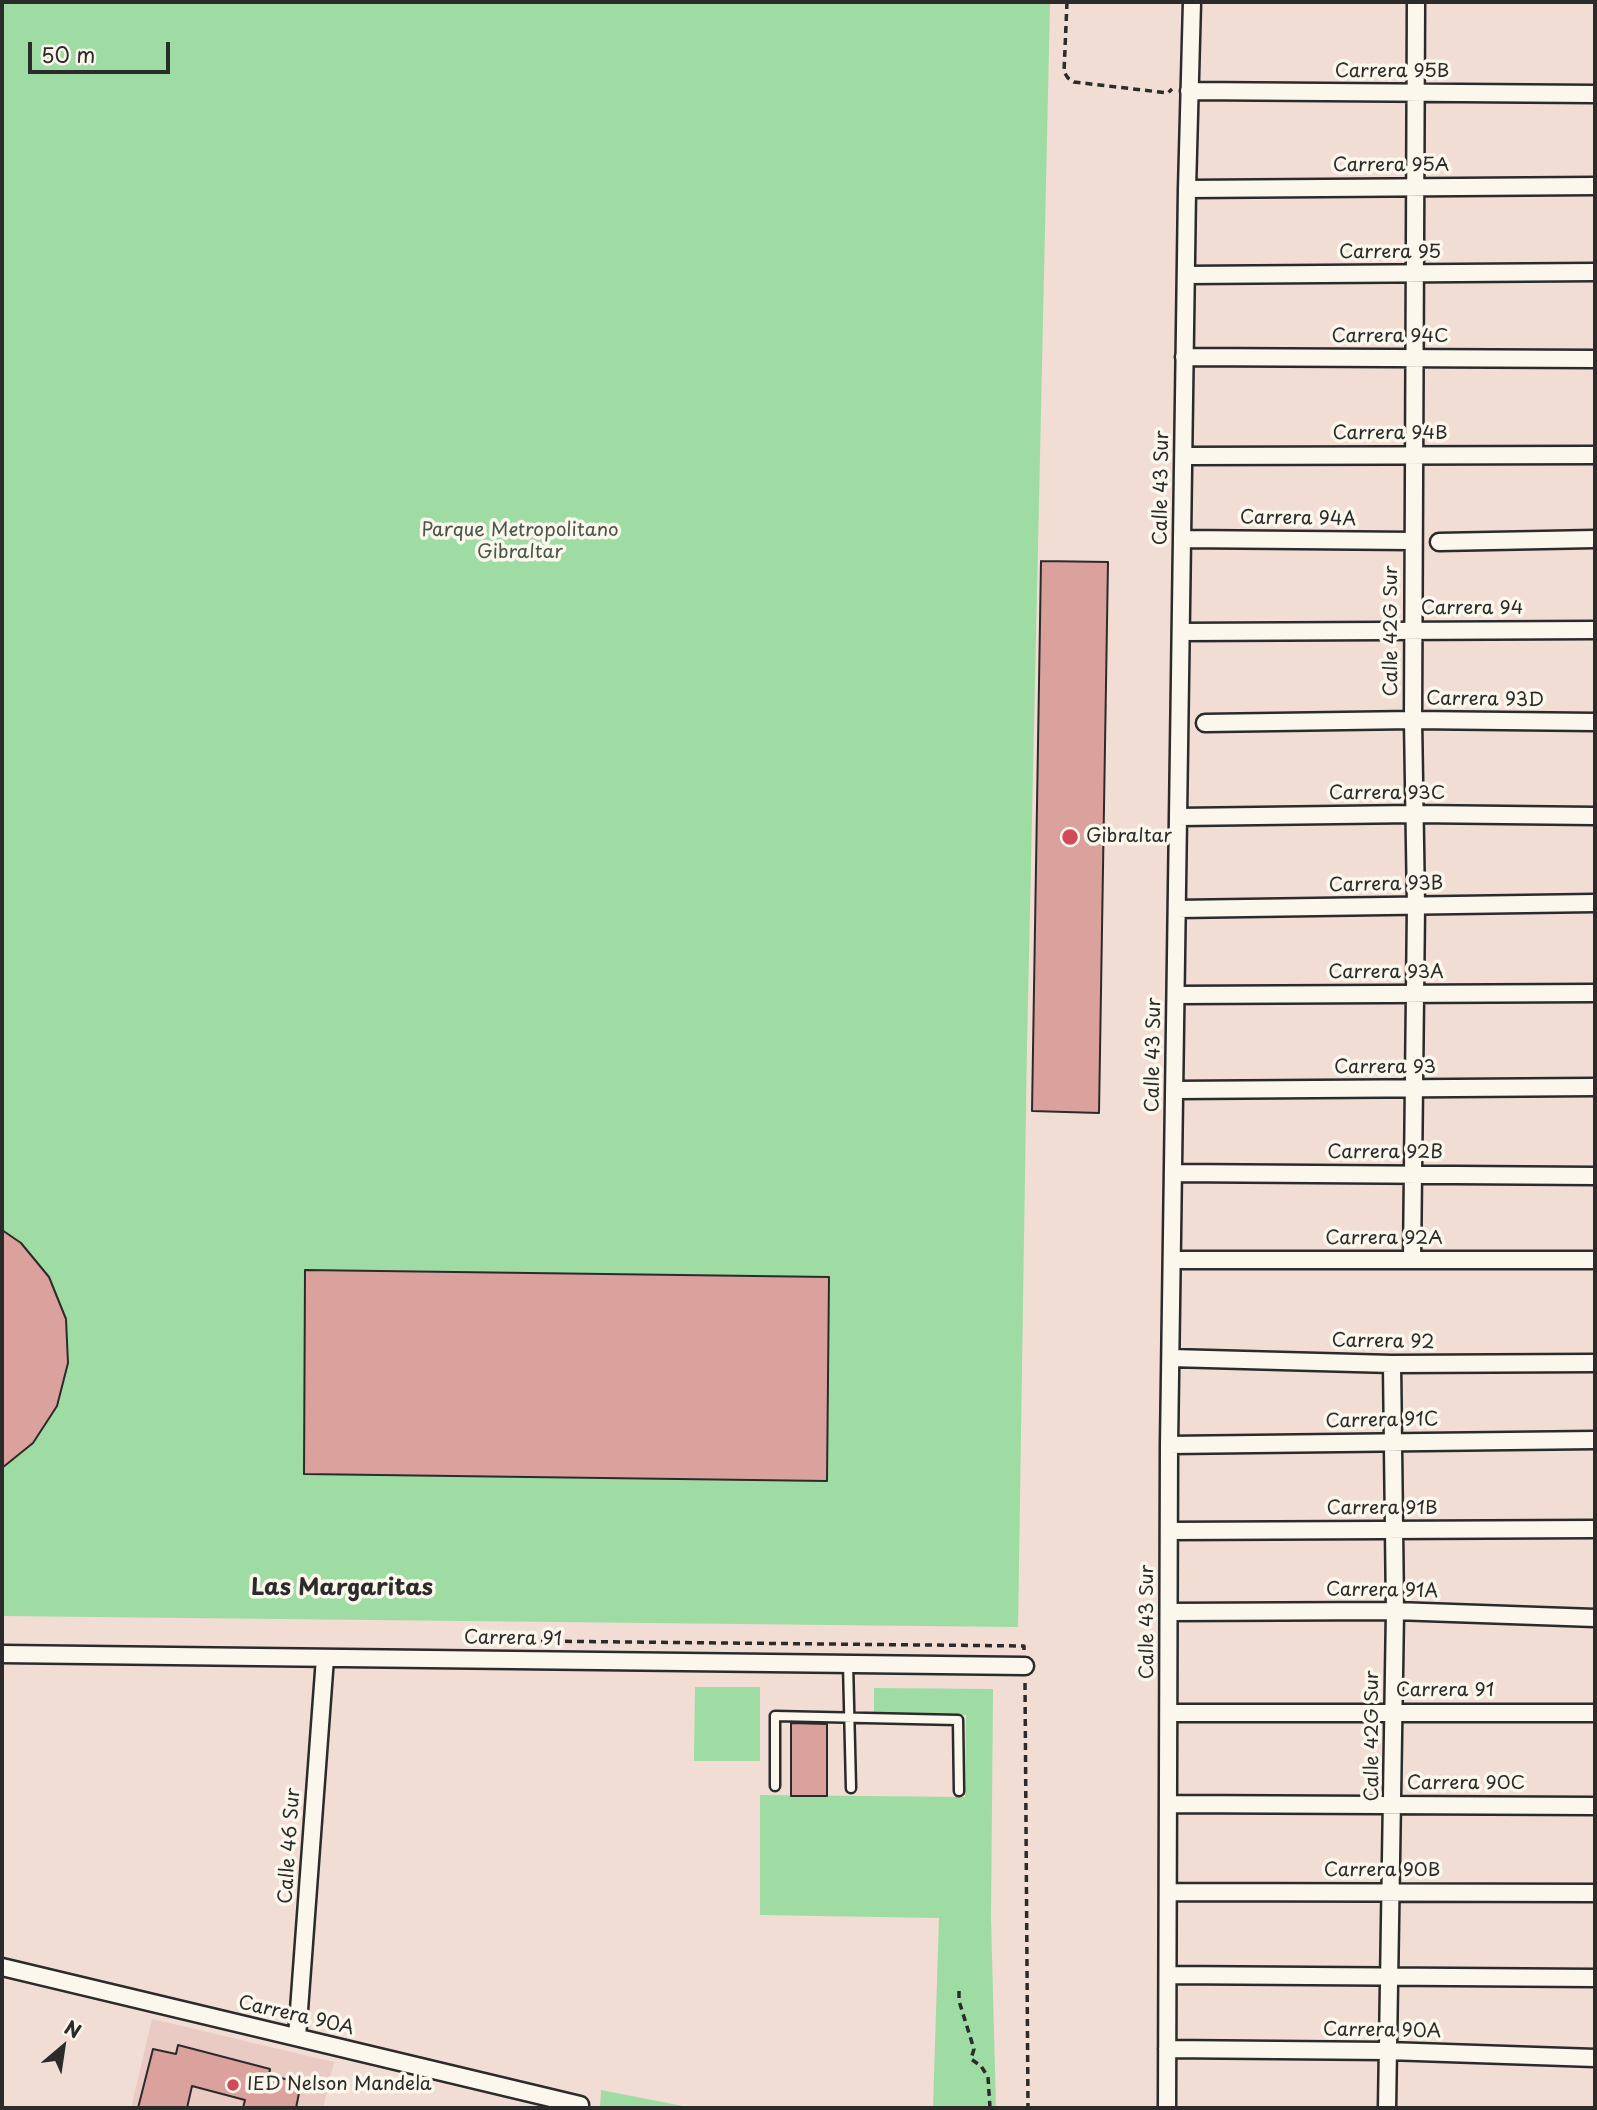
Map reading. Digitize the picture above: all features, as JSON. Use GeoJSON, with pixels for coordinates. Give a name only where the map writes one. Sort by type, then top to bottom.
{"type":"FeatureCollection","features":[{"type":"Feature","properties":{"kind":"street","name":"Calle 43 Sur"},"geometry":{"type":"LineString","coordinates":[[1167,2108],[1169,1446],[1187,189],[1182,89],[1192,2]]}},
{"type":"Feature","properties":{"kind":"street","name":"Calle 42G Sur"},"geometry":{"type":"LineString","coordinates":[[1412,1261],[1416,906],[1413,541],[1416,2]]}},
{"type":"Feature","properties":{"kind":"street","name":"Carrera 95B"},"geometry":{"type":"LineString","coordinates":[[1182,89],[1595,94]]}},
{"type":"Feature","properties":{"kind":"street","name":"Carrera 95A"},"geometry":{"type":"LineString","coordinates":[[1187,189],[1595,186]]}},
{"type":"Feature","properties":{"kind":"street","name":"Carrera 95"},"geometry":{"type":"LineString","coordinates":[[1185,275],[1595,272]]}},
{"type":"Feature","properties":{"kind":"street","name":"Carrera 94C"},"geometry":{"type":"LineString","coordinates":[[1184,357],[1595,359]]}},
{"type":"Feature","properties":{"kind":"street","name":"Carrera 94B"},"geometry":{"type":"LineString","coordinates":[[1185,456],[1595,455]]}},
{"type":"Feature","properties":{"kind":"street","name":"Carrera 94A"},"geometry":{"type":"LineString","coordinates":[[1183,539],[1413,541]]}},
{"type":"Feature","properties":{"kind":"street"},"geometry":{"type":"LineString","coordinates":[[1439,542],[1595,539]]}},
{"type":"Feature","properties":{"kind":"street","name":"Carrera 94"},"geometry":{"type":"LineString","coordinates":[[1181,632],[1595,630]]}},
{"type":"Feature","properties":{"kind":"street","name":"Carrera 93D"},"geometry":{"type":"LineString","coordinates":[[1205,723],[1413,720],[1595,722]]}},
{"type":"Feature","properties":{"kind":"street","name":"Carrera 93C"},"geometry":{"type":"LineString","coordinates":[[1179,817],[1414,814],[1595,816]]}},
{"type":"Feature","properties":{"kind":"street","name":"Carrera 93B"},"geometry":{"type":"LineString","coordinates":[[1177,909],[1595,903]]}},
{"type":"Feature","properties":{"kind":"street","name":"Carrera 93A"},"geometry":{"type":"LineString","coordinates":[[1176,995],[1595,993]]}},
{"type":"Feature","properties":{"kind":"street","name":"Carrera 93"},"geometry":{"type":"LineString","coordinates":[[1175,1090],[1595,1087]]}},
{"type":"Feature","properties":{"kind":"street","name":"Carrera 92B"},"geometry":{"type":"LineString","coordinates":[[1174,1173],[1595,1176]]}},
{"type":"Feature","properties":{"kind":"street","name":"Carrera 92A"},"geometry":{"type":"LineString","coordinates":[[1173,1260],[1595,1261]]}},
{"type":"Feature","properties":{"kind":"street","name":"Carrera 92"},"geometry":{"type":"LineString","coordinates":[[1171,1357],[1392,1364],[1595,1363]]}},
{"type":"Feature","properties":{"kind":"street","name":"Calle 42G Sur"},"geometry":{"type":"LineString","coordinates":[[1387,2108],[1394,1805],[1395,1530],[1392,1364]]}},
{"type":"Feature","properties":{"kind":"street","name":"Carrera 91C"},"geometry":{"type":"LineString","coordinates":[[1169,1446],[1595,1440]]}},
{"type":"Feature","properties":{"kind":"street","name":"Carrera 91B"},"geometry":{"type":"LineString","coordinates":[[1169,1531],[1595,1529]]}},
{"type":"Feature","properties":{"kind":"street","name":"Carrera 91A"},"geometry":{"type":"LineString","coordinates":[[1169,1612],[1395,1611],[1595,1618]]}},
{"type":"Feature","properties":{"kind":"street","name":"Carrera 91"},"geometry":{"type":"LineString","coordinates":[[2,1654],[1025,1665]]}},
{"type":"Feature","properties":{"kind":"street","name":"Calle 46 Sur"},"geometry":{"type":"LineString","coordinates":[[297,2038],[326,1658]]}},
{"type":"Feature","properties":{"kind":"street","name":"Carrera 91"},"geometry":{"type":"LineString","coordinates":[[1169,1713],[1595,1713]]}},
{"type":"Feature","properties":{"kind":"street","name":"Carrera 90C"},"geometry":{"type":"LineString","coordinates":[[1168,1804],[1595,1806]]}},
{"type":"Feature","properties":{"kind":"street","name":"Carrera 90B"},"geometry":{"type":"LineString","coordinates":[[1168,1892],[1595,1893]]}},
{"type":"Feature","properties":{"kind":"street","name":"Carrera 90A"},"geometry":{"type":"LineString","coordinates":[[2,1967],[580,2107]]}},
{"type":"Feature","properties":{"kind":"street"},"geometry":{"type":"LineString","coordinates":[[1168,1975],[1595,1978]]}},
{"type":"Feature","properties":{"kind":"street","name":"Carrera 90A"},"geometry":{"type":"LineString","coordinates":[[1167,2049],[1387,2051],[1595,2058]]}},
{"type":"Feature","properties":{"kind":"lane"},"geometry":{"type":"LineString","coordinates":[[848,1663],[851,1788]]}},
{"type":"Feature","properties":{"kind":"lane"},"geometry":{"type":"LineString","coordinates":[[775,1786],[775,1716],[958,1720],[959,1791]]}},
{"type":"Feature","properties":{"kind":"path"},"geometry":{"type":"LineString","coordinates":[[1067,2],[1064,72],[1068,78],[1074,82],[1168,93],[1182,89]]}},
{"type":"Feature","properties":{"kind":"path"},"geometry":{"type":"LineString","coordinates":[[1025,1665],[1028,2108]]}},
{"type":"Feature","properties":{"kind":"path"},"geometry":{"type":"LineString","coordinates":[[959,1991],[958,2001],[974,2049],[971,2059],[981,2066],[988,2077],[990,2108]]}},
{"type":"Feature","properties":{"kind":"shaded area","name":"IED Nelson Mandela"},"geometry":{"type":"Polygon","coordinates":[[[152,2019],[334,2062],[323,2108],[131,2108],[152,2019]]]}},
{"type":"Feature","properties":{"kind":"green space","name":"Parque Metropolitano Gibraltar"},"geometry":{"type":"Polygon","coordinates":[[[2,2],[1050,2],[1027,1045],[1018,1627],[2,1616],[2,2]]]}},
{"type":"Feature","properties":{"kind":"green space"},"geometry":{"type":"Polygon","coordinates":[[[695,1687],[760,1687],[760,1761],[694,1761],[695,1687]]]}},
{"type":"Feature","properties":{"kind":"green space"},"geometry":{"type":"Polygon","coordinates":[[[874,1688],[993,1689],[991,1919],[996,2108],[933,2108],[939,1918],[760,1915],[760,1795],[965,1797],[966,1715],[874,1714],[874,1688]]]}},
{"type":"Feature","properties":{"kind":"green space"},"geometry":{"type":"Polygon","coordinates":[[[601,2090],[693,2108],[600,2108],[601,2090]]]}},
{"type":"Feature","properties":{"kind":"building","name":"Gibraltar"},"geometry":{"type":"Polygon","coordinates":[[[1041,561],[1108,562],[1099,1113],[1032,1111],[1041,561]]]}},
{"type":"Feature","properties":{"kind":"building"},"geometry":{"type":"Polygon","coordinates":[[[2,1230],[21,1243],[49,1277],[66,1319],[68,1363],[57,1406],[33,1443],[2,1468],[2,1230]]]}},
{"type":"Feature","properties":{"kind":"building"},"geometry":{"type":"Polygon","coordinates":[[[305,1270],[829,1277],[827,1481],[304,1474],[305,1270]]]}},
{"type":"Feature","properties":{"kind":"building"},"geometry":{"type":"Polygon","coordinates":[[[791,1723],[827,1724],[827,1796],[791,1796],[791,1723]]]}},
{"type":"Feature","properties":{"kind":"building"},"geometry":{"type":"Polygon","coordinates":[[[178,2045],[270,2069],[269,2075],[301,2083],[296,2108],[243,2108],[245,2100],[192,2086],[187,2108],[138,2108],[153,2049],[176,2054],[178,2045]]]}},
{"type":"Feature","properties":{"kind":"place","name":"Gibraltar"},"geometry":{"type":"Point","coordinates":[1070,837]}},
{"type":"Feature","properties":{"kind":"place","name":"IED Nelson Mandela"},"geometry":{"type":"Point","coordinates":[233,2085]}},
{"type":"Feature","properties":{"kind":"district","name":"Las Margaritas"},"geometry":{"type":"Point","coordinates":[342,1589]}}]}
